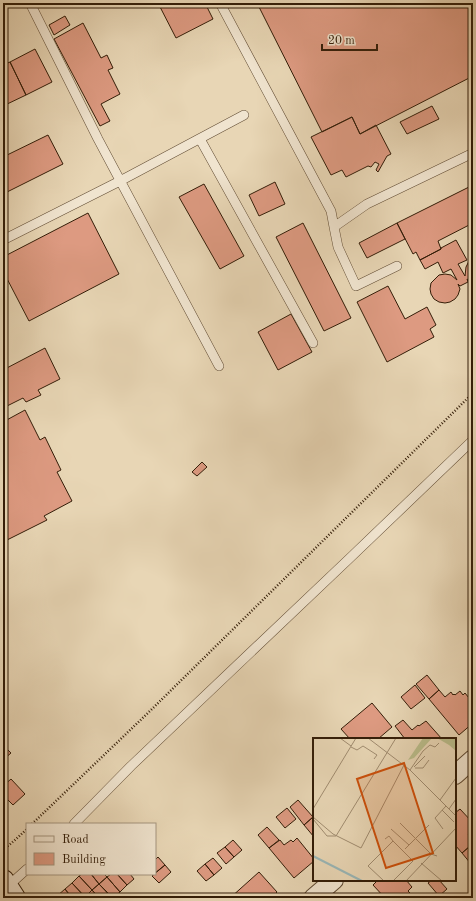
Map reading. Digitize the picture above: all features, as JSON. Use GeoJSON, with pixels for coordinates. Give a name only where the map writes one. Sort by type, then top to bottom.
{"type":"FeatureCollection","features":[{"type":"Feature","properties":{"kind":"street"},"geometry":{"type":"LineString","coordinates":[[456,774],[473,759]]}},
{"type":"Feature","properties":{"kind":"street"},"geometry":{"type":"LineString","coordinates":[[313,898],[333,881]]}},
{"type":"Feature","properties":{"kind":"lane"},"geometry":{"type":"LineString","coordinates":[[3,5],[7,3]]}},
{"type":"Feature","properties":{"kind":"lane"},"geometry":{"type":"LineString","coordinates":[[30,3],[98,139],[219,366]]}},
{"type":"Feature","properties":{"kind":"lane"},"geometry":{"type":"LineString","coordinates":[[220,3],[331,211],[338,247],[356,286],[397,266]]}},
{"type":"Feature","properties":{"kind":"lane"},"geometry":{"type":"LineString","coordinates":[[3,240],[120,181],[244,115]]}},
{"type":"Feature","properties":{"kind":"lane"},"geometry":{"type":"LineString","coordinates":[[200,139],[313,343]]}},
{"type":"Feature","properties":{"kind":"lane"},"geometry":{"type":"LineString","coordinates":[[334,227],[367,204],[473,152]]}},
{"type":"Feature","properties":{"kind":"lane"},"geometry":{"type":"LineString","coordinates":[[75,823],[131,766],[473,440]]}},
{"type":"Feature","properties":{"kind":"lane"},"geometry":{"type":"LineString","coordinates":[[8,889],[26,870]]}},
{"type":"Feature","properties":{"kind":"path"},"geometry":{"type":"LineString","coordinates":[[33,823],[151,710],[473,393]]}},
{"type":"Feature","properties":{"kind":"path"},"geometry":{"type":"LineString","coordinates":[[3,850],[26,830]]}},
{"type":"Feature","properties":{"kind":"building"},"geometry":{"type":"Polygon","coordinates":[[[158,3],[205,3],[213,19],[176,38],[158,3]]]}},
{"type":"Feature","properties":{"kind":"building"},"geometry":{"type":"Polygon","coordinates":[[[257,3],[473,3],[473,76],[360,134],[352,117],[322,132],[257,3]]]}},
{"type":"Feature","properties":{"kind":"building"},"geometry":{"type":"Polygon","coordinates":[[[65,16],[70,25],[54,35],[49,25],[65,16]]]}},
{"type":"Feature","properties":{"kind":"building"},"geometry":{"type":"Polygon","coordinates":[[[83,23],[101,58],[107,55],[113,68],[108,70],[120,94],[101,104],[110,121],[100,126],[54,39],[83,23]]]}},
{"type":"Feature","properties":{"kind":"building"},"geometry":{"type":"Polygon","coordinates":[[[35,49],[52,82],[26,95],[10,62],[35,49]]]}},
{"type":"Feature","properties":{"kind":"building"},"geometry":{"type":"Polygon","coordinates":[[[10,62],[26,95],[3,106],[3,65],[10,62]]]}},
{"type":"Feature","properties":{"kind":"building"},"geometry":{"type":"Polygon","coordinates":[[[432,106],[439,119],[407,134],[400,122],[432,106]]]}},
{"type":"Feature","properties":{"kind":"building"},"geometry":{"type":"Polygon","coordinates":[[[352,117],[360,134],[376,125],[391,154],[387,156],[378,172],[376,170],[379,164],[375,162],[371,167],[368,166],[346,177],[342,170],[331,175],[311,137],[352,117]]]}},
{"type":"Feature","properties":{"kind":"building"},"geometry":{"type":"Polygon","coordinates":[[[48,135],[63,164],[3,194],[3,157],[48,135]]]}},
{"type":"Feature","properties":{"kind":"building"},"geometry":{"type":"Polygon","coordinates":[[[275,182],[285,204],[259,216],[249,195],[275,182]]]}},
{"type":"Feature","properties":{"kind":"building"},"geometry":{"type":"Polygon","coordinates":[[[204,184],[244,256],[220,269],[179,197],[204,184]]]}},
{"type":"Feature","properties":{"kind":"building"},"geometry":{"type":"Polygon","coordinates":[[[473,185],[473,223],[438,241],[441,249],[420,260],[416,252],[413,254],[397,223],[473,185]]]}},
{"type":"Feature","properties":{"kind":"building"},"geometry":{"type":"Polygon","coordinates":[[[88,213],[119,274],[29,321],[3,271],[3,257],[88,213]]]}},
{"type":"Feature","properties":{"kind":"building"},"geometry":{"type":"Polygon","coordinates":[[[303,223],[351,318],[324,331],[276,237],[303,223]]]}},
{"type":"Feature","properties":{"kind":"building"},"geometry":{"type":"Polygon","coordinates":[[[397,223],[405,239],[367,258],[359,243],[397,223]]]}},
{"type":"Feature","properties":{"kind":"building"},"geometry":{"type":"Polygon","coordinates":[[[456,240],[467,260],[458,264],[465,276],[466,267],[469,261],[473,258],[473,283],[467,279],[468,282],[460,286],[458,284],[460,289],[455,299],[445,303],[439,302],[434,299],[431,294],[431,283],[439,275],[445,274],[451,275],[457,280],[451,269],[443,273],[438,262],[425,269],[420,260],[456,240]]]}},
{"type":"Feature","properties":{"kind":"building"},"geometry":{"type":"Polygon","coordinates":[[[388,286],[405,319],[427,307],[436,325],[430,329],[434,337],[387,362],[357,302],[388,286]]]}},
{"type":"Feature","properties":{"kind":"building"},"geometry":{"type":"Polygon","coordinates":[[[291,314],[312,352],[278,370],[258,332],[291,314]]]}},
{"type":"Feature","properties":{"kind":"building"},"geometry":{"type":"Polygon","coordinates":[[[45,348],[60,379],[38,390],[41,395],[26,402],[23,398],[3,408],[3,370],[45,348]]]}},
{"type":"Feature","properties":{"kind":"building"},"geometry":{"type":"Polygon","coordinates":[[[25,410],[40,440],[45,437],[61,470],[57,472],[72,501],[44,516],[47,520],[3,542],[3,422],[25,410]]]}},
{"type":"Feature","properties":{"kind":"building"},"geometry":{"type":"Polygon","coordinates":[[[202,462],[207,467],[197,476],[192,472],[202,462]]]}},
{"type":"Feature","properties":{"kind":"building"},"geometry":{"type":"Polygon","coordinates":[[[427,675],[439,690],[429,699],[416,684],[427,675]]]}},
{"type":"Feature","properties":{"kind":"building"},"geometry":{"type":"Polygon","coordinates":[[[415,685],[425,698],[411,709],[401,697],[415,685]]]}},
{"type":"Feature","properties":{"kind":"building"},"geometry":{"type":"Polygon","coordinates":[[[439,690],[445,697],[451,692],[455,695],[460,691],[463,695],[465,693],[473,703],[473,723],[459,735],[429,699],[439,690]]]}},
{"type":"Feature","properties":{"kind":"building"},"geometry":{"type":"Polygon","coordinates":[[[372,703],[392,727],[379,738],[349,738],[341,729],[372,703]]]}},
{"type":"Feature","properties":{"kind":"building"},"geometry":{"type":"Polygon","coordinates":[[[403,720],[412,730],[426,721],[441,738],[404,738],[395,726],[403,720]]]}},
{"type":"Feature","properties":{"kind":"building"},"geometry":{"type":"Polygon","coordinates":[[[3,745],[11,753],[3,760],[3,745]]]}},
{"type":"Feature","properties":{"kind":"building"},"geometry":{"type":"Polygon","coordinates":[[[11,779],[25,794],[13,805],[3,795],[3,786],[11,779]]]}},
{"type":"Feature","properties":{"kind":"building"},"geometry":{"type":"Polygon","coordinates":[[[298,800],[313,817],[304,825],[290,807],[298,800]]]}},
{"type":"Feature","properties":{"kind":"building"},"geometry":{"type":"Polygon","coordinates":[[[287,808],[296,819],[285,828],[276,817],[287,808]]]}},
{"type":"Feature","properties":{"kind":"building"},"geometry":{"type":"Polygon","coordinates":[[[460,809],[473,823],[468,828],[471,831],[468,834],[473,840],[473,843],[462,853],[456,846],[456,812],[460,809]]]}},
{"type":"Feature","properties":{"kind":"building"},"geometry":{"type":"Polygon","coordinates":[[[313,817],[313,836],[304,825],[313,817]]]}},
{"type":"Feature","properties":{"kind":"building"},"geometry":{"type":"Polygon","coordinates":[[[267,827],[279,840],[269,848],[258,835],[267,827]]]}},
{"type":"Feature","properties":{"kind":"building"},"geometry":{"type":"Polygon","coordinates":[[[297,838],[313,858],[313,862],[294,878],[269,848],[280,840],[284,845],[291,840],[293,842],[297,838]]]}},
{"type":"Feature","properties":{"kind":"building"},"geometry":{"type":"Polygon","coordinates":[[[233,840],[242,850],[234,857],[225,847],[233,840]]]}},
{"type":"Feature","properties":{"kind":"building"},"geometry":{"type":"Polygon","coordinates":[[[473,844],[473,862],[471,864],[462,853],[473,844]]]}},
{"type":"Feature","properties":{"kind":"building"},"geometry":{"type":"Polygon","coordinates":[[[225,847],[234,857],[226,864],[217,853],[225,847]]]}},
{"type":"Feature","properties":{"kind":"building"},"geometry":{"type":"Polygon","coordinates":[[[158,857],[165,865],[156,872],[156,859],[158,857]]]}},
{"type":"Feature","properties":{"kind":"building"},"geometry":{"type":"Polygon","coordinates":[[[213,858],[222,868],[214,875],[205,864],[213,858]]]}},
{"type":"Feature","properties":{"kind":"building"},"geometry":{"type":"Polygon","coordinates":[[[205,864],[214,875],[206,881],[197,871],[205,864]]]}},
{"type":"Feature","properties":{"kind":"building"},"geometry":{"type":"Polygon","coordinates":[[[165,865],[171,872],[159,883],[152,876],[156,875],[156,873],[165,865]]]}},
{"type":"Feature","properties":{"kind":"building"},"geometry":{"type":"Polygon","coordinates":[[[259,872],[277,892],[271,898],[230,898],[259,872]]]}},
{"type":"Feature","properties":{"kind":"building"},"geometry":{"type":"Polygon","coordinates":[[[92,875],[99,884],[92,890],[79,876],[92,875]]]}},
{"type":"Feature","properties":{"kind":"building"},"geometry":{"type":"Polygon","coordinates":[[[92,875],[105,875],[107,877],[99,884],[92,875]]]}},
{"type":"Feature","properties":{"kind":"building"},"geometry":{"type":"Polygon","coordinates":[[[110,875],[118,875],[127,885],[120,892],[107,877],[110,875]]]}},
{"type":"Feature","properties":{"kind":"building"},"geometry":{"type":"Polygon","coordinates":[[[118,875],[131,875],[134,879],[127,885],[118,875]]]}},
{"type":"Feature","properties":{"kind":"building"},"geometry":{"type":"Polygon","coordinates":[[[79,876],[92,890],[85,897],[72,883],[79,876]]]}},
{"type":"Feature","properties":{"kind":"building"},"geometry":{"type":"Polygon","coordinates":[[[107,877],[120,892],[113,898],[99,884],[107,877]]]}},
{"type":"Feature","properties":{"kind":"building"},"geometry":{"type":"Polygon","coordinates":[[[377,881],[407,881],[412,887],[408,891],[410,893],[405,898],[385,898],[373,885],[377,881]]]}},
{"type":"Feature","properties":{"kind":"building"},"geometry":{"type":"Polygon","coordinates":[[[431,881],[440,881],[447,889],[439,896],[428,883],[431,881]]]}},
{"type":"Feature","properties":{"kind":"building"},"geometry":{"type":"Polygon","coordinates":[[[72,883],[85,897],[84,898],[72,898],[65,889],[72,883]]]}},
{"type":"Feature","properties":{"kind":"building"},"geometry":{"type":"Polygon","coordinates":[[[99,884],[112,898],[99,898],[92,890],[99,884]]]}},
{"type":"Feature","properties":{"kind":"building"},"geometry":{"type":"Polygon","coordinates":[[[65,889],[72,898],[59,898],[57,896],[65,889]]]}},
{"type":"Feature","properties":{"kind":"building"},"geometry":{"type":"Polygon","coordinates":[[[92,890],[99,898],[85,897],[92,890]]]}}]}
